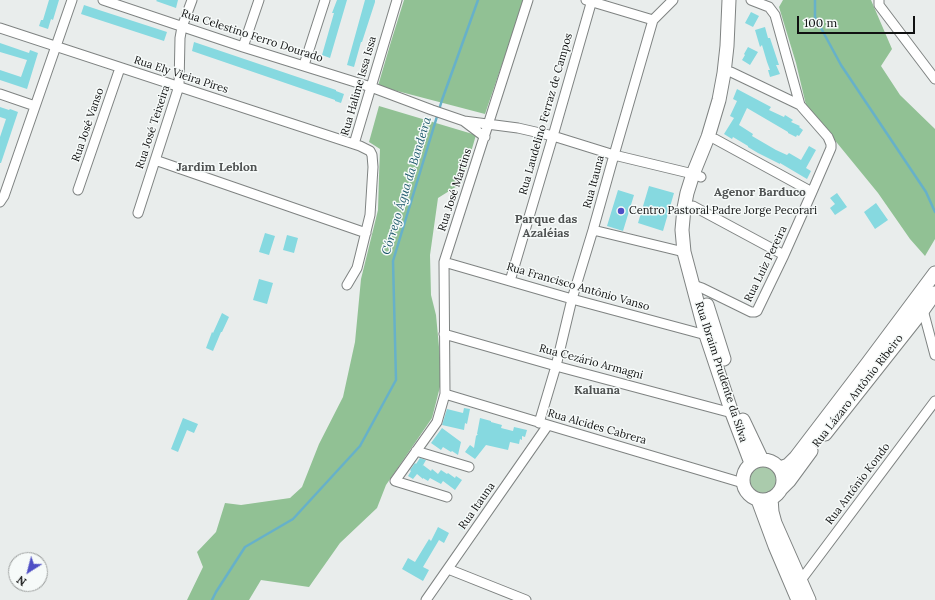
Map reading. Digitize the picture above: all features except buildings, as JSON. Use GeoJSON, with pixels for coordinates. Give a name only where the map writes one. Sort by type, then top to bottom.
{"type":"FeatureCollection","features":[{"type":"Feature","properties":{"kind":"street"},"geometry":{"type":"LineString","coordinates":[[0,202],[4,196],[72,0]]}},
{"type":"Feature","properties":{"kind":"street","name":"Rua Celestino Ferro Dourado"},"geometry":{"type":"LineString","coordinates":[[103,0],[243,47],[371,87],[444,115],[464,121]]}},
{"type":"Feature","properties":{"kind":"street","name":"Rua José Teixeira"},"geometry":{"type":"LineString","coordinates":[[138,213],[179,86],[180,38],[182,27],[192,0]]}},
{"type":"Feature","properties":{"kind":"street"},"geometry":{"type":"LineString","coordinates":[[243,47],[259,0]]}},
{"type":"Feature","properties":{"kind":"street"},"geometry":{"type":"LineString","coordinates":[[304,66],[325,0]]}},
{"type":"Feature","properties":{"kind":"street","name":"Rua Halime Issa Issa"},"geometry":{"type":"LineString","coordinates":[[347,285],[357,268],[371,205],[373,161],[370,151],[354,144],[397,0]]}},
{"type":"Feature","properties":{"kind":"street","name":"Rua José Martins"},"geometry":{"type":"LineString","coordinates":[[447,497],[395,481],[437,422],[445,394],[444,262],[528,0]]}},
{"type":"Feature","properties":{"kind":"street","name":"Rua Itauna"},"geometry":{"type":"LineString","coordinates":[[426,600],[543,424],[572,299],[653,20],[673,0]]}},
{"type":"Feature","properties":{"kind":"street","name":"Rua Ibraim Prudente da Silva"},"geometry":{"type":"LineString","coordinates":[[729,0],[724,73],[719,100],[697,176],[691,219],[691,237],[706,335],[732,413],[757,462]]}},
{"type":"Feature","properties":{"kind":"street","name":"Rua Ibraim Prudente da Silva"},"geometry":{"type":"LineString","coordinates":[[738,0],[731,72],[724,108],[715,139],[688,193],[682,230],[684,252],[717,338],[742,415],[750,434],[757,462]]}},
{"type":"Feature","properties":{"kind":"street"},"geometry":{"type":"LineString","coordinates":[[752,0],[769,7],[775,14],[800,105]]}},
{"type":"Feature","properties":{"kind":"street"},"geometry":{"type":"LineString","coordinates":[[590,1],[653,20]]}},
{"type":"Feature","properties":{"kind":"street","name":"Rua Laudelino Ferraz de Campos"},"geometry":{"type":"LineString","coordinates":[[510,281],[553,136],[590,1]]}},
{"type":"Feature","properties":{"kind":"street"},"geometry":{"type":"LineString","coordinates":[[880,2],[935,79]]}},
{"type":"Feature","properties":{"kind":"street","name":"Rua Ely Vieira Pires"},"geometry":{"type":"LineString","coordinates":[[0,28],[354,144]]}},
{"type":"Feature","properties":{"kind":"street","name":"Rua José Vanso"},"geometry":{"type":"LineString","coordinates":[[78,190],[120,68]]}},
{"type":"Feature","properties":{"kind":"street"},"geometry":{"type":"LineString","coordinates":[[731,72],[800,105]]}},
{"type":"Feature","properties":{"kind":"street"},"geometry":{"type":"LineString","coordinates":[[0,94],[35,106]]}},
{"type":"Feature","properties":{"kind":"street","name":"Rua Luiz Pereira"},"geometry":{"type":"LineString","coordinates":[[698,287],[751,312],[755,312],[757,309],[784,255],[830,151],[831,144],[828,137],[800,105]]}},
{"type":"Feature","properties":{"kind":"street"},"geometry":{"type":"LineString","coordinates":[[464,121],[518,128],[553,136],[614,155],[697,176]]}},
{"type":"Feature","properties":{"kind":"street"},"geometry":{"type":"LineString","coordinates":[[464,121],[485,137]]}},
{"type":"Feature","properties":{"kind":"street"},"geometry":{"type":"LineString","coordinates":[[715,139],[812,192]]}},
{"type":"Feature","properties":{"kind":"street"},"geometry":{"type":"LineString","coordinates":[[155,160],[366,232]]}},
{"type":"Feature","properties":{"kind":"street"},"geometry":{"type":"LineString","coordinates":[[693,206],[784,255]]}},
{"type":"Feature","properties":{"kind":"street"},"geometry":{"type":"LineString","coordinates":[[593,230],[684,252]]}},
{"type":"Feature","properties":{"kind":"street","name":"Rua Francisco Antônio Vanso"},"geometry":{"type":"LineString","coordinates":[[444,262],[572,299],[706,335]]}},
{"type":"Feature","properties":{"kind":"street"},"geometry":{"type":"LineString","coordinates":[[780,468],[788,465],[796,457],[867,364],[918,306],[935,273]]}},
{"type":"Feature","properties":{"kind":"street","name":"Rua Lázaro Antônio Ribeiro"},"geometry":{"type":"LineString","coordinates":[[781,489],[789,481],[918,306],[935,293]]}},
{"type":"Feature","properties":{"kind":"street"},"geometry":{"type":"LineString","coordinates":[[918,306],[935,355]]}},
{"type":"Feature","properties":{"kind":"street","name":"Rua Cezário Armagni"},"geometry":{"type":"LineString","coordinates":[[444,334],[556,366],[732,413]]}},
{"type":"Feature","properties":{"kind":"street","name":"Rua Alcides Cabrera"},"geometry":{"type":"LineString","coordinates":[[445,394],[743,483]]}},
{"type":"Feature","properties":{"kind":"street","name":"Rua Antônio Kondo"},"geometry":{"type":"LineString","coordinates":[[801,580],[935,401]]}},
{"type":"Feature","properties":{"kind":"street"},"geometry":{"type":"LineString","coordinates":[[416,451],[469,466]]}},
{"type":"Feature","properties":{"kind":"street"},"geometry":{"type":"LineString","coordinates":[[769,460],[780,468],[784,480],[781,489],[776,495],[765,499],[749,494],[745,489],[743,476],[745,471],[757,462],[769,460]]}},
{"type":"Feature","properties":{"kind":"street"},"geometry":{"type":"LineString","coordinates":[[765,499],[772,512],[775,523],[809,600]]}},
{"type":"Feature","properties":{"kind":"street"},"geometry":{"type":"LineString","coordinates":[[765,499],[775,546],[798,600]]}},
{"type":"Feature","properties":{"kind":"street"},"geometry":{"type":"LineString","coordinates":[[448,569],[526,600]]}},
{"type":"Feature","properties":{"kind":"green space"},"geometry":{"type":"Polygon","coordinates":[[[404,0],[524,0],[485,114],[378,86],[404,0]]]}},
{"type":"Feature","properties":{"kind":"green space"},"geometry":{"type":"Polygon","coordinates":[[[783,0],[871,0],[892,49],[881,66],[900,95],[935,129],[935,239],[925,256],[910,239],[878,193],[806,105],[796,63],[779,7],[783,0]]]}},
{"type":"Feature","properties":{"kind":"green space"},"geometry":{"type":"Polygon","coordinates":[[[379,106],[476,135],[462,183],[438,198],[430,255],[431,295],[436,315],[442,379],[432,418],[386,485],[377,508],[340,543],[309,587],[261,580],[249,600],[187,600],[203,567],[197,552],[216,532],[225,503],[241,505],[290,498],[302,487],[319,444],[343,397],[355,342],[361,279],[378,210],[380,149],[369,142],[379,106]]]}},
{"type":"Feature","properties":{"kind":"green space"},"geometry":{"type":"Polygon","coordinates":[[[763,465],[769,466],[777,474],[777,486],[769,494],[763,495],[757,494],[749,486],[748,480],[749,474],[757,466],[763,465]]]}},
{"type":"Feature","properties":{"kind":"waterway","name":"Córrego Água da Bandeira"},"geometry":{"type":"LineString","coordinates":[[212,600],[245,547],[293,519],[360,446],[396,380],[393,261],[442,100],[478,0]]}},
{"type":"Feature","properties":{"kind":"waterway"},"geometry":{"type":"LineString","coordinates":[[815,0],[815,17],[841,65],[926,192],[935,212]]}},
{"type":"Feature","properties":{"kind":"place","name":"Centro Pastoral Padre Jorge Pecorari"},"geometry":{"type":"Point","coordinates":[621,211]}},
{"type":"Feature","properties":{"kind":"district","name":"Jardim Leblon"},"geometry":{"type":"Point","coordinates":[217,168]}},
{"type":"Feature","properties":{"kind":"district","name":"Agenor Barduco"},"geometry":{"type":"Point","coordinates":[760,193]}},
{"type":"Feature","properties":{"kind":"district","name":"Parque das Azaléias"},"geometry":{"type":"Point","coordinates":[546,227]}},
{"type":"Feature","properties":{"kind":"district","name":"Kaluana"},"geometry":{"type":"Point","coordinates":[597,391]}}]}
